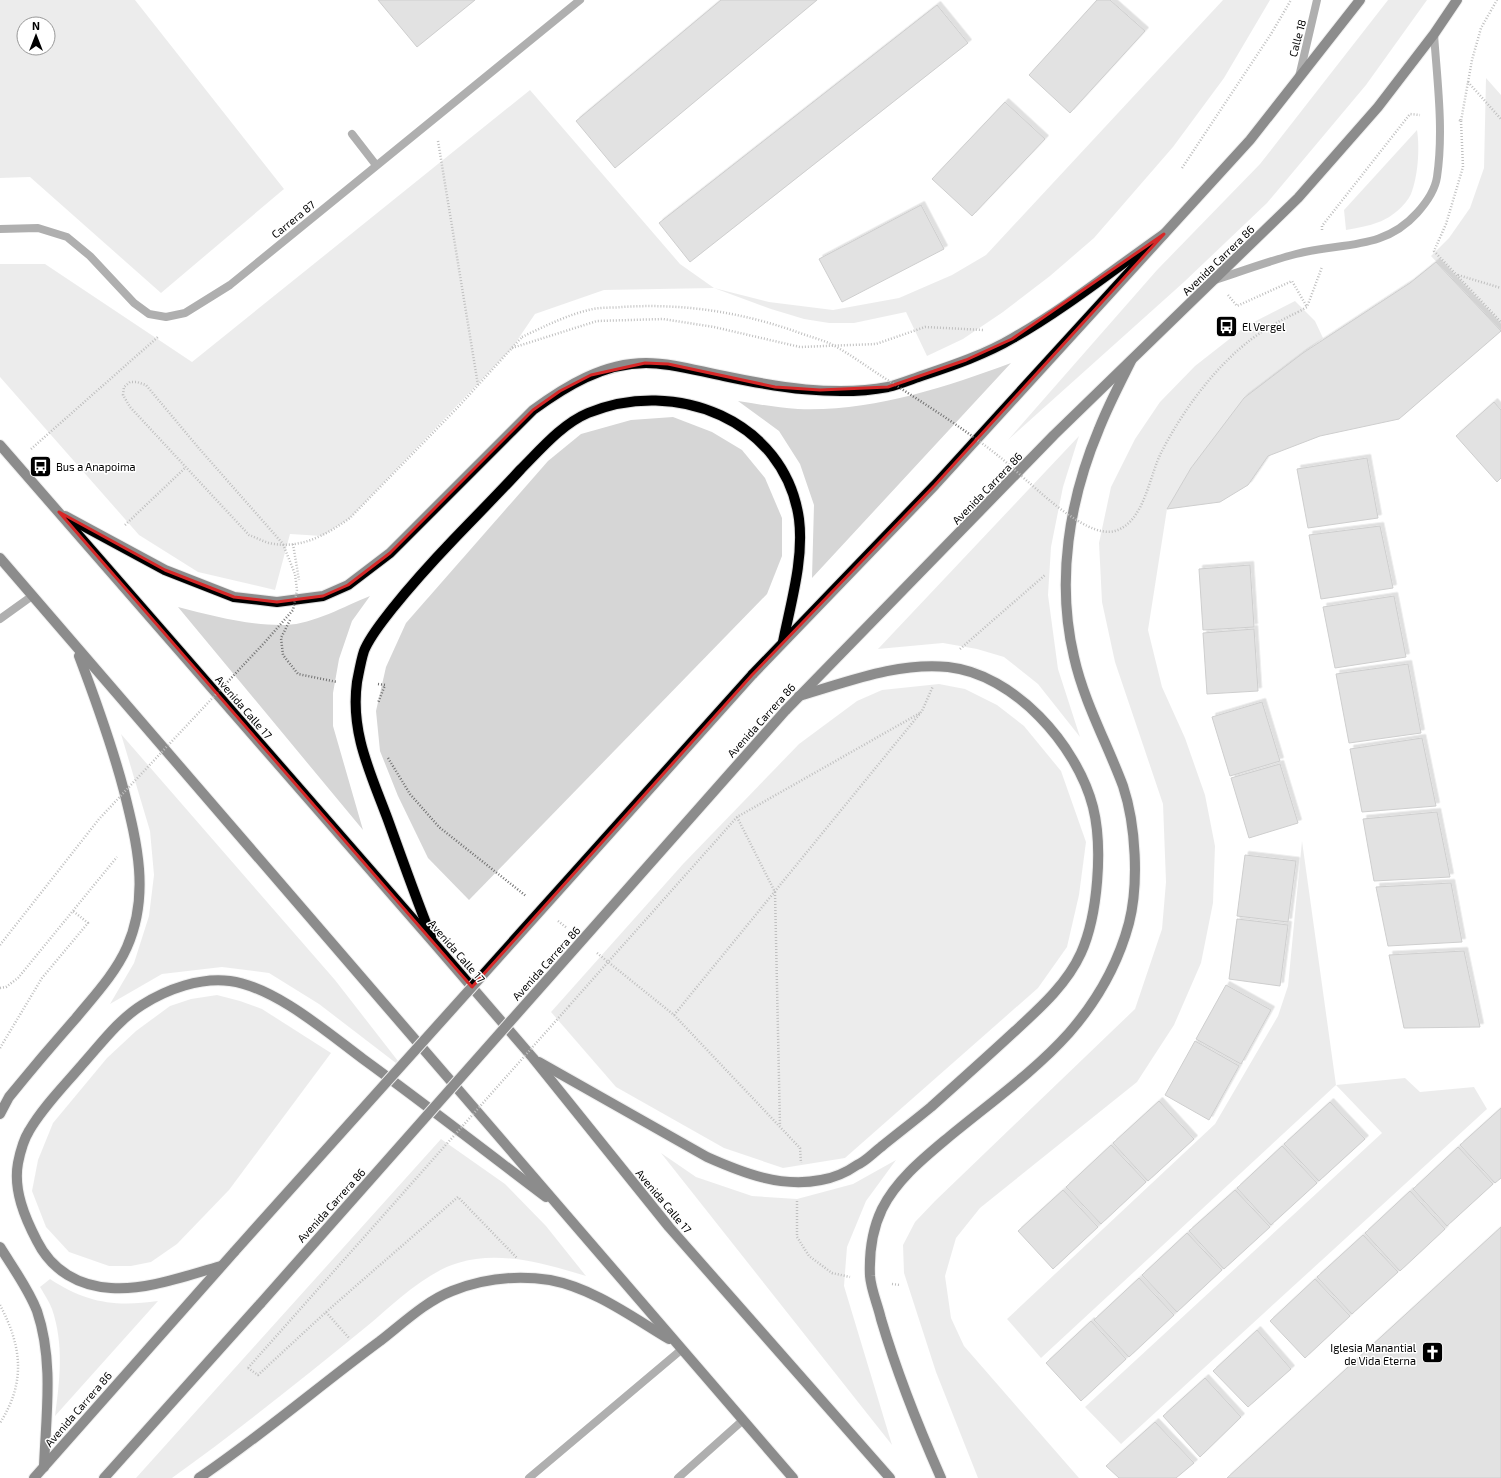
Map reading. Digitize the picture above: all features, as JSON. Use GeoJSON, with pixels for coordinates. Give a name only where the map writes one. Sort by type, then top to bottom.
{"type":"FeatureCollection","features":[{"type":"Feature","properties":{"kind":"main road","name":"Avenida Carrera 86"},"geometry":{"type":"LineString","coordinates":[[34,1478],[220,1266],[752,675],[935,485],[1250,140],[1298,82],[1360,0]]}},
{"type":"Feature","properties":{"kind":"main road","name":"Avenida Carrera 86"},"geometry":{"type":"LineString","coordinates":[[104,1478],[261,1303],[785,711],[891,604],[1054,435],[1267,230],[1339,152],[1378,107],[1434,34],[1457,0]]}},
{"type":"Feature","properties":{"kind":"main road"},"geometry":{"type":"LineString","coordinates":[[58,512],[165,570],[234,597],[277,602],[323,596],[348,585],[390,553],[533,410],[560,391],[592,374],[619,366],[645,363],[668,364],[775,387],[820,390],[888,387],[966,360],[1012,339],[1052,313],[1164,234]]}},
{"type":"Feature","properties":{"kind":"main road"},"geometry":{"type":"LineString","coordinates":[[941,1478],[921,1432],[890,1350],[870,1280],[870,1252],[874,1230],[889,1196],[921,1161],[1029,1070],[1070,1032],[1102,990],[1121,948],[1130,919],[1134,858],[1133,832],[1123,788],[1084,694],[1074,658],[1067,622],[1064,586],[1071,525],[1086,468],[1098,430],[1131,360]]}},
{"type":"Feature","properties":{"kind":"main road"},"geometry":{"type":"LineString","coordinates":[[433,942],[363,757],[356,721],[357,683],[364,652],[381,622],[419,575],[547,442],[586,414],[618,403],[637,400],[679,402],[701,407],[724,416],[751,433],[774,458],[784,474],[795,500],[799,522],[798,562],[783,642]]}},
{"type":"Feature","properties":{"kind":"main road","name":"Avenida Calle 17"},"geometry":{"type":"LineString","coordinates":[[0,445],[533,1058],[669,1227],[890,1478]]}},
{"type":"Feature","properties":{"kind":"main road"},"geometry":{"type":"LineString","coordinates":[[0,558],[77,650],[562,1209],[742,1421],[793,1478]]}},
{"type":"Feature","properties":{"kind":"main road"},"geometry":{"type":"LineString","coordinates":[[0,1114],[9,1096],[107,981],[127,948],[134,929],[140,881],[139,857],[135,835],[112,746],[77,650]]}},
{"type":"Feature","properties":{"kind":"main road"},"geometry":{"type":"LineString","coordinates":[[533,1058],[707,1157],[758,1177],[802,1183],[823,1180],[858,1165],[971,1072],[1048,1000],[1067,977],[1081,952],[1092,919],[1096,886],[1097,846],[1093,808],[1083,778],[1066,749],[1024,702],[1001,685],[977,673],[925,666],[898,668],[799,696]]}},
{"type":"Feature","properties":{"kind":"main road"},"geometry":{"type":"LineString","coordinates":[[220,1266],[136,1287],[111,1288],[78,1282],[58,1270],[43,1252],[27,1220],[18,1193],[17,1164],[28,1132],[50,1101],[118,1023],[142,1005],[162,994],[187,985],[229,981],[252,986],[275,997],[307,1018],[396,1082],[562,1209]]}},
{"type":"Feature","properties":{"kind":"main road"},"geometry":{"type":"LineString","coordinates":[[0,1247],[24,1284],[36,1310],[44,1336],[47,1362],[44,1467]]}},
{"type":"Feature","properties":{"kind":"main road"},"geometry":{"type":"LineString","coordinates":[[199,1478],[428,1305],[450,1292],[472,1284],[494,1280],[520,1278],[551,1281],[581,1290],[612,1305],[679,1346]]}},
{"type":"Feature","properties":{"kind":"street","name":"Carrera 87"},"geometry":{"type":"LineString","coordinates":[[0,229],[38,228],[67,237],[90,256],[134,303],[150,314],[166,317],[185,313],[230,285],[580,0]]}},
{"type":"Feature","properties":{"kind":"street","name":"Calle 18"},"geometry":{"type":"LineString","coordinates":[[1298,82],[1317,0]]}},
{"type":"Feature","properties":{"kind":"street"},"geometry":{"type":"LineString","coordinates":[[1214,280],[1297,254],[1358,244],[1386,237],[1408,223],[1427,202],[1437,178],[1439,155],[1439,117],[1434,34]]}},
{"type":"Feature","properties":{"kind":"street"},"geometry":{"type":"LineString","coordinates":[[352,134],[376,165]]}},
{"type":"Feature","properties":{"kind":"street"},"geometry":{"type":"LineString","coordinates":[[0,619],[32,596]]}},
{"type":"Feature","properties":{"kind":"street"},"geometry":{"type":"LineString","coordinates":[[528,1478],[679,1346]]}},
{"type":"Feature","properties":{"kind":"street"},"geometry":{"type":"LineString","coordinates":[[678,1478],[742,1421]]}},
{"type":"Feature","properties":{"kind":"path"},"geometry":{"type":"LineString","coordinates":[[1182,168],[1271,34],[1291,0]]}},
{"type":"Feature","properties":{"kind":"path"},"geometry":{"type":"LineString","coordinates":[[1497,0],[1481,28],[1468,82],[1461,120],[1463,167],[1446,224],[1434,251],[1501,322]]}},
{"type":"Feature","properties":{"kind":"path"},"geometry":{"type":"LineString","coordinates":[[1468,82],[1501,119]]}},
{"type":"Feature","properties":{"kind":"path"},"geometry":{"type":"LineString","coordinates":[[0,945],[99,819],[293,610],[297,590],[295,574],[283,544],[197,446],[146,385],[137,382],[130,382],[124,387],[123,395],[130,407],[185,468],[249,534],[269,543],[293,544],[314,540],[333,530],[350,518],[478,386],[522,337],[558,320],[593,309],[659,305],[710,310],[764,320],[829,344],[935,410],[1000,457],[1062,510],[1090,529],[1103,532],[1115,531],[1128,525],[1138,512],[1164,447],[1197,395],[1240,349],[1266,329],[1307,307],[1322,270],[1322,226],[1410,114],[1461,120]]}},
{"type":"Feature","properties":{"kind":"path"},"geometry":{"type":"LineString","coordinates":[[434,119],[478,386]]}},
{"type":"Feature","properties":{"kind":"path"},"geometry":{"type":"LineString","coordinates":[[1457,274],[1501,288]]}},
{"type":"Feature","properties":{"kind":"path"},"geometry":{"type":"LineString","coordinates":[[1214,280],[1237,306],[1292,280],[1307,307]]}},
{"type":"Feature","properties":{"kind":"path"},"geometry":{"type":"LineString","coordinates":[[15,462],[185,313]]}},
{"type":"Feature","properties":{"kind":"path"},"geometry":{"type":"LineString","coordinates":[[512,348],[604,321],[663,319],[714,327],[800,347],[876,344],[925,327],[988,330]]}},
{"type":"Feature","properties":{"kind":"path"},"geometry":{"type":"LineString","coordinates":[[110,540],[185,468]]}},
{"type":"Feature","properties":{"kind":"path"},"geometry":{"type":"LineString","coordinates":[[293,544],[301,591],[296,612],[280,638],[283,656],[298,674],[335,682],[385,685],[378,700],[378,708]]}},
{"type":"Feature","properties":{"kind":"path"},"geometry":{"type":"LineString","coordinates":[[591,948],[674,1015],[922,711],[940,667],[1068,555]]}},
{"type":"Feature","properties":{"kind":"path"},"geometry":{"type":"LineString","coordinates":[[539,1279],[458,1197],[326,1312],[258,1375],[248,1368],[737,817],[922,711]]}},
{"type":"Feature","properties":{"kind":"path"},"geometry":{"type":"LineString","coordinates":[[386,755],[410,794],[439,827],[530,899]]}},
{"type":"Feature","properties":{"kind":"path"},"geometry":{"type":"LineString","coordinates":[[737,817],[775,892],[780,1126]]}},
{"type":"Feature","properties":{"kind":"path"},"geometry":{"type":"LineString","coordinates":[[0,988],[6,987],[18,978],[135,835]]}},
{"type":"Feature","properties":{"kind":"path"},"geometry":{"type":"LineString","coordinates":[[0,1048],[42,978],[88,923],[73,911]]}},
{"type":"Feature","properties":{"kind":"path"},"geometry":{"type":"LineString","coordinates":[[555,919],[573,933]]}},
{"type":"Feature","properties":{"kind":"path"},"geometry":{"type":"LineString","coordinates":[[0,1306],[10,1325],[18,1351],[18,1381],[8,1410],[0,1423]]}},
{"type":"Feature","properties":{"kind":"path"},"geometry":{"type":"LineString","coordinates":[[326,1312],[362,1354]]}},
{"type":"Feature","properties":{"kind":"highlighted area"},"geometry":{"type":"Polygon","coordinates":[[[1164,234],[935,485],[752,675],[472,987],[59,512],[165,570],[234,597],[277,602],[323,596],[348,585],[390,553],[533,410],[560,391],[591,375],[645,363],[668,364],[775,387],[820,390],[888,387],[966,360],[1012,339],[1164,234]]]}},
{"type":"Feature","properties":{"kind":"shaded area"},"geometry":{"type":"Polygon","coordinates":[[[0,0],[135,0],[284,189],[161,293],[30,177],[0,178],[0,0]]]}},
{"type":"Feature","properties":{"kind":"shaded area"},"geometry":{"type":"Polygon","coordinates":[[[1223,0],[1270,0],[1224,78],[1173,147],[1094,238],[1050,276],[1003,312],[963,339],[927,356],[906,312],[854,323],[829,323],[804,319],[771,309],[714,288],[769,302],[833,310],[899,298],[952,275],[986,255],[1223,0]]]}},
{"type":"Feature","properties":{"kind":"shaded area"},"geometry":{"type":"Polygon","coordinates":[[[1388,0],[1427,0],[1366,85],[1267,203],[1184,282],[1008,440],[1157,270],[1260,164],[1388,0]]]}},
{"type":"Feature","properties":{"kind":"shaded area"},"geometry":{"type":"Polygon","coordinates":[[[1486,78],[1501,95],[1501,331],[1431,256],[1449,238],[1470,208],[1484,168],[1486,78]]]}},
{"type":"Feature","properties":{"kind":"shaded area"},"geometry":{"type":"Polygon","coordinates":[[[530,90],[680,264],[714,288],[604,290],[535,314],[512,348],[350,518],[322,536],[290,534],[275,590],[198,572],[139,535],[0,377],[0,264],[45,264],[192,362],[530,90]]]}},
{"type":"Feature","properties":{"kind":"shaded area"},"geometry":{"type":"Polygon","coordinates":[[[1417,130],[1417,171],[1409,198],[1398,211],[1384,220],[1367,226],[1346,230],[1344,210],[1417,130]]]}},
{"type":"Feature","properties":{"kind":"shaded area"},"geometry":{"type":"Polygon","coordinates":[[[1295,301],[1315,321],[1323,338],[1244,398],[1191,468],[1167,509],[1148,630],[1162,687],[1185,738],[1205,795],[1215,846],[1213,903],[1201,963],[1174,1025],[1137,1082],[980,1208],[956,1238],[945,1276],[951,1318],[964,1346],[1079,1478],[978,1478],[936,1372],[904,1273],[903,1245],[915,1222],[935,1201],[1135,1009],[1162,929],[1166,882],[1163,804],[1115,662],[1102,602],[1099,543],[1111,487],[1135,439],[1160,402],[1195,366],[1246,326],[1295,301]]]}},
{"type":"Feature","properties":{"kind":"shaded area"},"geometry":{"type":"Polygon","coordinates":[[[1011,363],[812,578],[814,505],[800,464],[779,431],[738,401],[798,409],[853,407],[933,389],[1011,363]]]}},
{"type":"Feature","properties":{"kind":"shaded area"},"geometry":{"type":"Polygon","coordinates":[[[673,417],[712,432],[742,450],[765,478],[782,518],[782,556],[767,594],[469,900],[428,858],[398,796],[380,751],[376,711],[386,667],[406,623],[548,461],[581,434],[631,420],[673,417]]]}},
{"type":"Feature","properties":{"kind":"shaded area"},"geometry":{"type":"Polygon","coordinates":[[[1079,436],[1063,487],[1051,547],[1048,595],[1058,669],[1080,737],[1038,684],[1004,657],[977,649],[943,643],[878,649],[1079,436]]]}},
{"type":"Feature","properties":{"kind":"shaded area"},"geometry":{"type":"Polygon","coordinates":[[[370,596],[352,621],[339,659],[333,693],[333,726],[363,830],[178,607],[245,622],[286,625],[318,618],[370,596]]]}},
{"type":"Feature","properties":{"kind":"shaded area"},"geometry":{"type":"Polygon","coordinates":[[[939,684],[965,689],[997,705],[1024,726],[1061,771],[1086,842],[1079,895],[1067,947],[1038,988],[845,1158],[783,1168],[724,1148],[616,1087],[551,1012],[683,864],[799,744],[857,701],[882,690],[939,684]]]}},
{"type":"Feature","properties":{"kind":"shaded area"},"geometry":{"type":"Polygon","coordinates":[[[121,734],[335,980],[405,1070],[319,1004],[269,973],[222,967],[162,974],[110,1004],[134,963],[149,916],[154,875],[150,831],[121,734]]]}},
{"type":"Feature","properties":{"kind":"shaded area"},"geometry":{"type":"Polygon","coordinates":[[[1302,841],[1336,1085],[1041,1358],[1007,1319],[1215,1124],[1278,1016],[1288,986],[1302,841]]]}},
{"type":"Feature","properties":{"kind":"shaded area"},"geometry":{"type":"Polygon","coordinates":[[[217,995],[262,1009],[331,1053],[229,1190],[177,1244],[151,1262],[131,1266],[109,1266],[69,1252],[46,1227],[32,1191],[38,1160],[53,1123],[107,1058],[136,1031],[170,1006],[191,999],[217,995]]]}},
{"type":"Feature","properties":{"kind":"shaded area"},"geometry":{"type":"Polygon","coordinates":[[[1405,1078],[1420,1092],[1474,1087],[1487,1109],[1121,1444],[1085,1407],[1382,1133],[1336,1085],[1405,1078]]]}},
{"type":"Feature","properties":{"kind":"shaded area"},"geometry":{"type":"Polygon","coordinates":[[[441,1139],[505,1184],[546,1226],[586,1276],[539,1263],[506,1258],[474,1259],[445,1268],[409,1290],[366,1327],[270,1404],[172,1478],[136,1478],[441,1139]]]}},
{"type":"Feature","properties":{"kind":"shaded area"},"geometry":{"type":"Polygon","coordinates":[[[661,1153],[696,1177],[752,1196],[797,1199],[853,1184],[896,1160],[866,1201],[847,1247],[844,1286],[892,1445],[661,1153]]]}},
{"type":"Feature","properties":{"kind":"shaded area"},"geometry":{"type":"Polygon","coordinates":[[[50,1279],[76,1293],[102,1301],[115,1303],[143,1303],[158,1301],[55,1416],[60,1349],[56,1322],[52,1309],[40,1287],[50,1279]]]}},
{"type":"Feature","properties":{"kind":"building"},"geometry":{"type":"Polygon","coordinates":[[[378,0],[475,0],[417,47],[378,0]]]}},
{"type":"Feature","properties":{"kind":"building"},"geometry":{"type":"Polygon","coordinates":[[[721,0],[817,0],[615,168],[576,121],[721,0]]]}},
{"type":"Feature","properties":{"kind":"building"},"geometry":{"type":"Polygon","coordinates":[[[1097,0],[1110,0],[1145,31],[1070,113],[1029,75],[1097,0]]]}},
{"type":"Feature","properties":{"kind":"building"},"geometry":{"type":"Polygon","coordinates":[[[937,5],[968,43],[690,262],[659,223],[937,5]]]}},
{"type":"Feature","properties":{"kind":"building"},"geometry":{"type":"Polygon","coordinates":[[[1005,102],[1045,139],[972,216],[932,179],[1005,102]]]}},
{"type":"Feature","properties":{"kind":"building"},"geometry":{"type":"Polygon","coordinates":[[[921,205],[944,249],[842,302],[819,259],[921,205]]]}},
{"type":"Feature","properties":{"kind":"building"},"geometry":{"type":"Polygon","coordinates":[[[1436,262],[1501,331],[1399,419],[1320,436],[1268,456],[1248,485],[1220,502],[1167,509],[1191,468],[1244,398],[1303,353],[1410,283],[1436,262]]]}},
{"type":"Feature","properties":{"kind":"building"},"geometry":{"type":"Polygon","coordinates":[[[1494,402],[1501,410],[1501,478],[1497,482],[1456,436],[1494,402]]]}},
{"type":"Feature","properties":{"kind":"building"},"geometry":{"type":"Polygon","coordinates":[[[1367,458],[1378,518],[1308,528],[1297,469],[1367,458]]]}},
{"type":"Feature","properties":{"kind":"building"},"geometry":{"type":"Polygon","coordinates":[[[1380,526],[1393,588],[1321,599],[1309,535],[1380,526]]]}},
{"type":"Feature","properties":{"kind":"building"},"geometry":{"type":"Polygon","coordinates":[[[1250,565],[1254,627],[1203,630],[1199,569],[1250,565]]]}},
{"type":"Feature","properties":{"kind":"building"},"geometry":{"type":"Polygon","coordinates":[[[1394,596],[1406,657],[1335,668],[1323,607],[1394,596]]]}},
{"type":"Feature","properties":{"kind":"building"},"geometry":{"type":"Polygon","coordinates":[[[1254,629],[1258,691],[1207,694],[1203,633],[1254,629]]]}},
{"type":"Feature","properties":{"kind":"building"},"geometry":{"type":"Polygon","coordinates":[[[1408,664],[1421,733],[1349,743],[1336,674],[1408,664]]]}},
{"type":"Feature","properties":{"kind":"building"},"geometry":{"type":"Polygon","coordinates":[[[1262,702],[1280,761],[1230,776],[1212,717],[1262,702]]]}},
{"type":"Feature","properties":{"kind":"building"},"geometry":{"type":"Polygon","coordinates":[[[1422,738],[1436,806],[1362,812],[1350,749],[1422,738]]]}},
{"type":"Feature","properties":{"kind":"building"},"geometry":{"type":"Polygon","coordinates":[[[1280,764],[1298,823],[1249,838],[1231,778],[1280,764]]]}},
{"type":"Feature","properties":{"kind":"building"},"geometry":{"type":"Polygon","coordinates":[[[1437,812],[1450,877],[1374,881],[1363,819],[1437,812]]]}},
{"type":"Feature","properties":{"kind":"building"},"geometry":{"type":"Polygon","coordinates":[[[1245,855],[1296,861],[1288,922],[1237,916],[1245,855]]]}},
{"type":"Feature","properties":{"kind":"building"},"geometry":{"type":"Polygon","coordinates":[[[1451,883],[1462,942],[1388,946],[1376,887],[1451,883]]]}},
{"type":"Feature","properties":{"kind":"building"},"geometry":{"type":"Polygon","coordinates":[[[1237,919],[1288,925],[1280,986],[1229,979],[1237,919]]]}},
{"type":"Feature","properties":{"kind":"building"},"geometry":{"type":"Polygon","coordinates":[[[1464,951],[1480,1027],[1404,1028],[1389,955],[1464,951]]]}},
{"type":"Feature","properties":{"kind":"building"},"geometry":{"type":"Polygon","coordinates":[[[1226,985],[1271,1010],[1241,1064],[1196,1039],[1226,985]]]}},
{"type":"Feature","properties":{"kind":"building"},"geometry":{"type":"Polygon","coordinates":[[[1195,1041],[1239,1066],[1209,1120],[1165,1095],[1195,1041]]]}},
{"type":"Feature","properties":{"kind":"building"},"geometry":{"type":"Polygon","coordinates":[[[1159,1101],[1194,1139],[1148,1181],[1113,1143],[1159,1101]]]}},
{"type":"Feature","properties":{"kind":"building"},"geometry":{"type":"Polygon","coordinates":[[[1330,1102],[1365,1139],[1319,1181],[1284,1144],[1330,1102]]]}},
{"type":"Feature","properties":{"kind":"building"},"geometry":{"type":"Polygon","coordinates":[[[1501,1108],[1501,1178],[1495,1183],[1460,1145],[1501,1108]]]}},
{"type":"Feature","properties":{"kind":"building"},"geometry":{"type":"Polygon","coordinates":[[[1111,1145],[1146,1182],[1101,1224],[1066,1187],[1111,1145]]]}},
{"type":"Feature","properties":{"kind":"building"},"geometry":{"type":"Polygon","coordinates":[[[1282,1146],[1317,1183],[1271,1225],[1237,1188],[1282,1146]]]}},
{"type":"Feature","properties":{"kind":"building"},"geometry":{"type":"Polygon","coordinates":[[[1458,1147],[1493,1184],[1447,1226],[1413,1189],[1458,1147]]]}},
{"type":"Feature","properties":{"kind":"building"},"geometry":{"type":"Polygon","coordinates":[[[1063,1190],[1098,1227],[1053,1269],[1018,1231],[1063,1190]]]}},
{"type":"Feature","properties":{"kind":"building"},"geometry":{"type":"Polygon","coordinates":[[[1235,1190],[1270,1227],[1224,1269],[1189,1231],[1235,1190]]]}},
{"type":"Feature","properties":{"kind":"building"},"geometry":{"type":"Polygon","coordinates":[[[1410,1191],[1445,1229],[1400,1271],[1365,1233],[1410,1191]]]}},
{"type":"Feature","properties":{"kind":"building","name":"Iglesia Manantial de Vida Eterna"},"geometry":{"type":"Polygon","coordinates":[[[1501,1227],[1501,1478],[1227,1478],[1501,1227]]]}},
{"type":"Feature","properties":{"kind":"building"},"geometry":{"type":"Polygon","coordinates":[[[1187,1233],[1222,1270],[1177,1312],[1142,1275],[1187,1233]]]}},
{"type":"Feature","properties":{"kind":"building"},"geometry":{"type":"Polygon","coordinates":[[[1363,1235],[1398,1272],[1352,1314],[1317,1277],[1363,1235]]]}},
{"type":"Feature","properties":{"kind":"building"},"geometry":{"type":"Polygon","coordinates":[[[1139,1278],[1174,1315],[1129,1357],[1094,1320],[1139,1278]]]}},
{"type":"Feature","properties":{"kind":"building"},"geometry":{"type":"Polygon","coordinates":[[[1315,1279],[1350,1316],[1305,1358],[1270,1321],[1315,1279]]]}},
{"type":"Feature","properties":{"kind":"building"},"geometry":{"type":"Polygon","coordinates":[[[1091,1321],[1126,1359],[1081,1401],[1046,1363],[1091,1321]]]}},
{"type":"Feature","properties":{"kind":"building"},"geometry":{"type":"Polygon","coordinates":[[[1257,1330],[1291,1369],[1248,1407],[1213,1371],[1257,1330]]]}},
{"type":"Feature","properties":{"kind":"building"},"geometry":{"type":"Polygon","coordinates":[[[1205,1378],[1241,1417],[1200,1457],[1163,1416],[1205,1378]]]}},
{"type":"Feature","properties":{"kind":"building"},"geometry":{"type":"Polygon","coordinates":[[[1155,1422],[1194,1463],[1176,1478],[1119,1478],[1106,1466],[1155,1422]]]}},
{"type":"Feature","properties":{"kind":"place","name":"El Vergel"},"geometry":{"type":"Point","coordinates":[1227,326]}},
{"type":"Feature","properties":{"kind":"place","name":"Bus a Anapoima"},"geometry":{"type":"Point","coordinates":[40,466]}},
{"type":"Feature","properties":{"kind":"place","name":"Iglesia Manantial de Vida Eterna"},"geometry":{"type":"Point","coordinates":[1432,1353]}}]}
